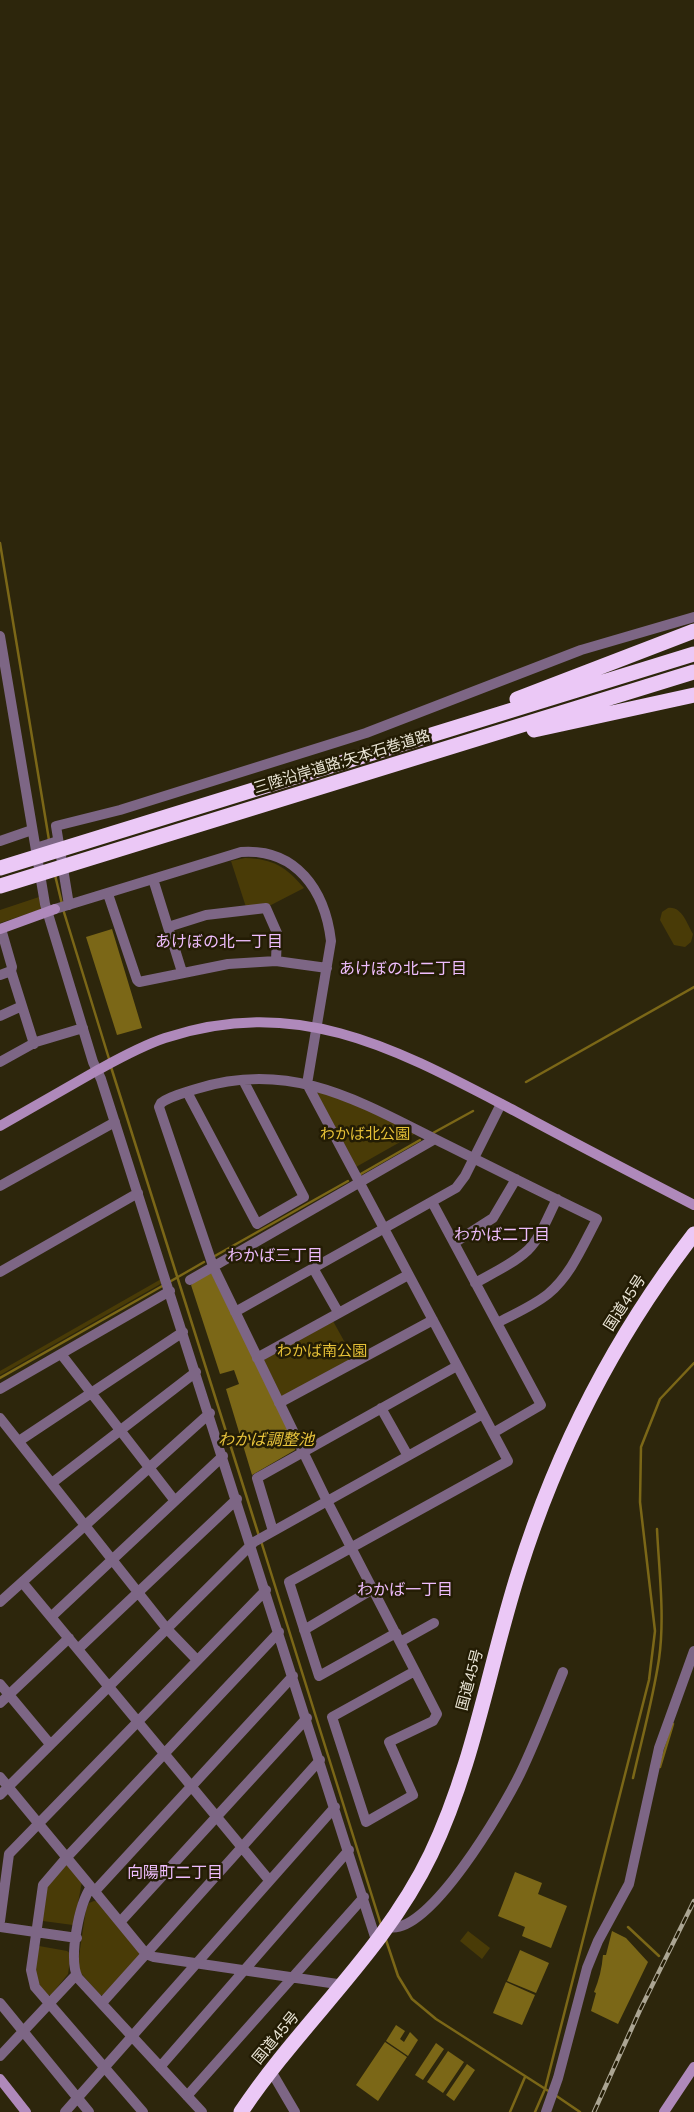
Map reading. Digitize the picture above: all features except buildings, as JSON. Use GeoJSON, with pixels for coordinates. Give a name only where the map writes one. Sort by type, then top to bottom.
{"type":"FeatureCollection","features":[{"type":"Feature","properties":{"kind":"highway"},"geometry":{"type":"LineString","coordinates":[[320,769],[533,693],[694,631]]}},
{"type":"Feature","properties":{"kind":"highway","name":"三陸沿岸道路;矢本石巻道路"},"geometry":{"type":"LineString","coordinates":[[3,867],[694,654]]}},
{"type":"Feature","properties":{"kind":"highway","name":"三陸沿岸道路;矢本石巻道路"},"geometry":{"type":"LineString","coordinates":[[5,884],[694,672]]}},
{"type":"Feature","properties":{"kind":"highway"},"geometry":{"type":"LineString","coordinates":[[432,753],[694,695]]}},
{"type":"Feature","properties":{"kind":"highway","name":"国道45号"},"geometry":{"type":"LineString","coordinates":[[241,2112],[271,2071],[344,1985],[384,1934],[432,1853],[464,1771],[519,1571],[535,1524],[575,1428],[638,1312],[694,1234]]}},
{"type":"Feature","properties":{"kind":"street"},"geometry":{"type":"LineString","coordinates":[[59,908],[56,826],[120,810],[366,733],[581,650],[694,617]]}},
{"type":"Feature","properties":{"kind":"street"},"geometry":{"type":"LineString","coordinates":[[0,636],[32,830],[36,848],[59,908],[83,1028],[102,1068],[115,1122],[253,1544],[279,1632],[364,1897],[384,1934],[406,1926],[424,1912],[446,1889],[492,1823],[519,1774],[563,1672]]}},
{"type":"Feature","properties":{"kind":"street"},"geometry":{"type":"LineString","coordinates":[[0,841],[32,830]]}},
{"type":"Feature","properties":{"kind":"street"},"geometry":{"type":"LineString","coordinates":[[36,848],[58,841]]}},
{"type":"Feature","properties":{"kind":"street"},"geometry":{"type":"LineString","coordinates":[[34,1044],[0,929],[59,908],[241,852],[271,853],[283,858],[298,868],[309,882],[329,926],[331,941],[307,1084],[508,1460],[289,1582],[319,1676],[434,1623]]}},
{"type":"Feature","properties":{"kind":"street"},"geometry":{"type":"LineString","coordinates":[[153,879],[182,972]]}},
{"type":"Feature","properties":{"kind":"street"},"geometry":{"type":"LineString","coordinates":[[108,894],[137,980],[143,983],[182,972],[228,964],[276,961],[327,968]]}},
{"type":"Feature","properties":{"kind":"street"},"geometry":{"type":"LineString","coordinates":[[168,927],[206,916],[266,908],[277,933],[276,961]]}},
{"type":"Feature","properties":{"kind":"street"},"geometry":{"type":"LineString","coordinates":[[0,975],[11,971]]}},
{"type":"Feature","properties":{"kind":"street"},"geometry":{"type":"LineString","coordinates":[[0,1016],[22,1006]]}},
{"type":"Feature","properties":{"kind":"street"},"geometry":{"type":"LineString","coordinates":[[0,1126],[102,1068],[163,1038],[219,1025],[276,1022],[316,1026],[352,1035],[388,1049],[501,1104],[694,1205]]}},
{"type":"Feature","properties":{"kind":"street"},"geometry":{"type":"LineString","coordinates":[[0,1062],[34,1044],[83,1028]]}},
{"type":"Feature","properties":{"kind":"street"},"geometry":{"type":"LineString","coordinates":[[187,1092],[257,1224],[304,1197],[243,1080]]}},
{"type":"Feature","properties":{"kind":"street"},"geometry":{"type":"LineString","coordinates":[[415,1672],[332,1717],[366,1822],[412,1795],[389,1742],[433,1721],[437,1714],[327,1501],[213,1266],[159,1107],[162,1101],[205,1086],[243,1080],[283,1080],[307,1084],[345,1095],[597,1219],[576,1260],[558,1284],[547,1295],[497,1323]]}},
{"type":"Feature","properties":{"kind":"street"},"geometry":{"type":"LineString","coordinates":[[235,1312],[456,1188],[474,1158],[501,1104]]}},
{"type":"Feature","properties":{"kind":"street"},"geometry":{"type":"LineString","coordinates":[[0,1186],[115,1122]]}},
{"type":"Feature","properties":{"kind":"street"},"geometry":{"type":"LineString","coordinates":[[190,1280],[435,1139]]}},
{"type":"Feature","properties":{"kind":"street"},"geometry":{"type":"LineString","coordinates":[[454,1243],[492,1218],[516,1179]]}},
{"type":"Feature","properties":{"kind":"street"},"geometry":{"type":"LineString","coordinates":[[0,1272],[138,1194]]}},
{"type":"Feature","properties":{"kind":"street"},"geometry":{"type":"LineString","coordinates":[[475,1283],[511,1263],[529,1249],[539,1235],[556,1199]]}},
{"type":"Feature","properties":{"kind":"street"},"geometry":{"type":"LineString","coordinates":[[432,1202],[541,1405],[493,1433]]}},
{"type":"Feature","properties":{"kind":"street"},"geometry":{"type":"LineString","coordinates":[[313,1268],[338,1312]]}},
{"type":"Feature","properties":{"kind":"street"},"geometry":{"type":"LineString","coordinates":[[257,1358],[408,1275]]}},
{"type":"Feature","properties":{"kind":"street"},"geometry":{"type":"LineString","coordinates":[[0,1389],[170,1291]]}},
{"type":"Feature","properties":{"kind":"street"},"geometry":{"type":"LineString","coordinates":[[279,1403],[433,1320]]}},
{"type":"Feature","properties":{"kind":"street"},"geometry":{"type":"LineString","coordinates":[[19,1441],[183,1332]]}},
{"type":"Feature","properties":{"kind":"street"},"geometry":{"type":"LineString","coordinates":[[61,1354],[175,1501]]}},
{"type":"Feature","properties":{"kind":"street"},"geometry":{"type":"LineString","coordinates":[[270,1533],[257,1478],[457,1366]]}},
{"type":"Feature","properties":{"kind":"street"},"geometry":{"type":"LineString","coordinates":[[52,1483],[196,1372]]}},
{"type":"Feature","properties":{"kind":"street"},"geometry":{"type":"LineString","coordinates":[[381,1408],[408,1456]]}},
{"type":"Feature","properties":{"kind":"street"},"geometry":{"type":"LineString","coordinates":[[0,1602],[210,1414]]}},
{"type":"Feature","properties":{"kind":"street"},"geometry":{"type":"LineString","coordinates":[[0,1795],[253,1544],[483,1414]]}},
{"type":"Feature","properties":{"kind":"street"},"geometry":{"type":"LineString","coordinates":[[0,1418],[167,1629],[197,1660]]}},
{"type":"Feature","properties":{"kind":"street"},"geometry":{"type":"LineString","coordinates":[[51,1617],[223,1456]]}},
{"type":"Feature","properties":{"kind":"street"},"geometry":{"type":"LineString","coordinates":[[78,1649],[237,1499]]}},
{"type":"Feature","properties":{"kind":"street"},"geometry":{"type":"LineString","coordinates":[[22,1582],[269,1880]]}},
{"type":"Feature","properties":{"kind":"street"},"geometry":{"type":"LineString","coordinates":[[304,1630],[373,1589]]}},
{"type":"Feature","properties":{"kind":"street"},"geometry":{"type":"LineString","coordinates":[[0,1921],[9,1854],[266,1590]]}},
{"type":"Feature","properties":{"kind":"street"},"geometry":{"type":"LineString","coordinates":[[143,2112],[50,2004],[32,1980],[31,1970],[35,1932],[44,1882],[279,1632]]}},
{"type":"Feature","properties":{"kind":"street"},"geometry":{"type":"LineString","coordinates":[[0,1703],[69,1638]]}},
{"type":"Feature","properties":{"kind":"street"},"geometry":{"type":"LineString","coordinates":[[546,2112],[587,1968],[598,1941],[629,1884],[659,1748],[694,1651]]}},
{"type":"Feature","properties":{"kind":"street"},"geometry":{"type":"LineString","coordinates":[[202,2112],[76,1974],[74,1969],[77,1938],[84,1897],[293,1676]]}},
{"type":"Feature","properties":{"kind":"street"},"geometry":{"type":"LineString","coordinates":[[0,1684],[50,1744]]}},
{"type":"Feature","properties":{"kind":"street"},"geometry":{"type":"LineString","coordinates":[[121,1921],[307,1718]]}},
{"type":"Feature","properties":{"kind":"street"},"geometry":{"type":"LineString","coordinates":[[102,2003],[320,1760]]}},
{"type":"Feature","properties":{"kind":"street"},"geometry":{"type":"LineString","coordinates":[[0,1777],[121,1921],[146,1954],[154,1957],[344,1985]]}},
{"type":"Feature","properties":{"kind":"street"},"geometry":{"type":"LineString","coordinates":[[65,2112],[195,1962],[335,1807]]}},
{"type":"Feature","properties":{"kind":"street"},"geometry":{"type":"LineString","coordinates":[[160,2066],[349,1850]]}},
{"type":"Feature","properties":{"kind":"street"},"geometry":{"type":"LineString","coordinates":[[187,2096],[364,1897]]}},
{"type":"Feature","properties":{"kind":"street"},"geometry":{"type":"LineString","coordinates":[[0,1927],[77,1938]]}},
{"type":"Feature","properties":{"kind":"street"},"geometry":{"type":"LineString","coordinates":[[0,2056],[76,1974]]}},
{"type":"Feature","properties":{"kind":"street"},"geometry":{"type":"LineString","coordinates":[[0,2003],[89,2112]]}},
{"type":"Feature","properties":{"kind":"street"},"geometry":{"type":"LineString","coordinates":[[664,2112],[694,2067]]}},
{"type":"Feature","properties":{"kind":"street"},"geometry":{"type":"LineString","coordinates":[[271,2071],[295,2112]]}},
{"type":"Feature","properties":{"kind":"street"},"geometry":{"type":"LineString","coordinates":[[0,2079],[26,2112]]}},
{"type":"Feature","properties":{"kind":"green space"},"geometry":{"type":"Polygon","coordinates":[[[245,858],[272,862],[285,870],[304,888],[271,905],[246,907],[231,861],[245,858]]]}},
{"type":"Feature","properties":{"kind":"green space"},"geometry":{"type":"Polygon","coordinates":[[[39,897],[42,907],[39,910],[0,923],[0,910],[39,897]]]}},
{"type":"Feature","properties":{"kind":"green space"},"geometry":{"type":"Polygon","coordinates":[[[668,908],[673,908],[680,913],[693,934],[691,942],[685,947],[674,945],[660,920],[662,912],[668,908]]]}},
{"type":"Feature","properties":{"kind":"green space","name":"わかば北公園"},"geometry":{"type":"Polygon","coordinates":[[[318,1090],[341,1097],[416,1133],[356,1167],[316,1093],[318,1090]]]}},
{"type":"Feature","properties":{"kind":"green space"},"geometry":{"type":"Polygon","coordinates":[[[163,1278],[164,1282],[0,1375],[0,1371],[163,1278]]]}},
{"type":"Feature","properties":{"kind":"green space","name":"わかば南公園"},"geometry":{"type":"Polygon","coordinates":[[[333,1321],[354,1359],[281,1397],[263,1362],[265,1359],[333,1321]]]}},
{"type":"Feature","properties":{"kind":"green space"},"geometry":{"type":"Polygon","coordinates":[[[68,1864],[82,1881],[73,1925],[43,1921],[41,1918],[47,1882],[68,1864]]]}},
{"type":"Feature","properties":{"kind":"green space"},"geometry":{"type":"Polygon","coordinates":[[[94,1901],[101,1902],[141,1951],[140,1956],[105,1995],[100,1995],[80,1972],[78,1963],[86,1909],[89,1903],[94,1901]]]}},
{"type":"Feature","properties":{"kind":"green space"},"geometry":{"type":"Polygon","coordinates":[[[468,1931],[490,1948],[482,1959],[460,1941],[468,1931]]]}},
{"type":"Feature","properties":{"kind":"green space"},"geometry":{"type":"Polygon","coordinates":[[[39,1946],[67,1951],[71,1954],[68,1974],[51,1995],[47,1995],[36,1977],[35,1967],[39,1946]]]}},
{"type":"Feature","properties":{"kind":"water"},"geometry":{"type":"Polygon","coordinates":[[[112,929],[142,1028],[117,1035],[86,937],[112,929]]]}},
{"type":"Feature","properties":{"kind":"water","name":"わかば調整池"},"geometry":{"type":"Polygon","coordinates":[[[208,1272],[212,1274],[296,1447],[295,1450],[252,1475],[226,1389],[239,1384],[234,1370],[220,1374],[191,1285],[208,1272]]]}},
{"type":"Feature","properties":{"kind":"water"},"geometry":{"type":"Polygon","coordinates":[[[515,1872],[542,1883],[538,1894],[567,1906],[551,1948],[522,1936],[525,1927],[498,1916],[515,1872]]]}},
{"type":"Feature","properties":{"kind":"water"},"geometry":{"type":"Polygon","coordinates":[[[612,1931],[626,1938],[648,1962],[618,2024],[591,2011],[603,1955],[606,1955],[612,1931]]]}},
{"type":"Feature","properties":{"kind":"water"},"geometry":{"type":"Polygon","coordinates":[[[520,1950],[549,1963],[536,1993],[507,1981],[520,1950]]]}},
{"type":"Feature","properties":{"kind":"water"},"geometry":{"type":"Polygon","coordinates":[[[506,1982],[535,1995],[522,2025],[493,2013],[506,1982]]]}},
{"type":"Feature","properties":{"kind":"water"},"geometry":{"type":"Polygon","coordinates":[[[396,2025],[405,2031],[400,2039],[404,2042],[410,2032],[418,2040],[408,2056],[386,2041],[396,2025]]]}},
{"type":"Feature","properties":{"kind":"water"},"geometry":{"type":"Polygon","coordinates":[[[385,2042],[407,2057],[378,2101],[356,2085],[385,2042]]]}},
{"type":"Feature","properties":{"kind":"water"},"geometry":{"type":"Polygon","coordinates":[[[436,2043],[444,2049],[423,2080],[415,2075],[436,2043]]]}},
{"type":"Feature","properties":{"kind":"water"},"geometry":{"type":"Polygon","coordinates":[[[448,2051],[464,2062],[443,2093],[427,2082],[448,2051]]]}},
{"type":"Feature","properties":{"kind":"water"},"geometry":{"type":"Polygon","coordinates":[[[467,2064],[475,2070],[454,2101],[446,2095],[467,2064]]]}},
{"type":"Feature","properties":{"kind":"waterway"},"geometry":{"type":"LineString","coordinates":[[0,543],[49,840]]}},
{"type":"Feature","properties":{"kind":"waterway"},"geometry":{"type":"LineString","coordinates":[[55,875],[62,904]]}},
{"type":"Feature","properties":{"kind":"waterway"},"geometry":{"type":"LineString","coordinates":[[63,909],[110,1062]]}},
{"type":"Feature","properties":{"kind":"waterway"},"geometry":{"type":"LineString","coordinates":[[526,1082],[694,987]]}},
{"type":"Feature","properties":{"kind":"waterway"},"geometry":{"type":"LineString","coordinates":[[111,1067],[259,1536]]}},
{"type":"Feature","properties":{"kind":"waterway"},"geometry":{"type":"LineString","coordinates":[[433,1133],[473,1111]]}},
{"type":"Feature","properties":{"kind":"waterway"},"geometry":{"type":"LineString","coordinates":[[359,1175],[420,1140]]}},
{"type":"Feature","properties":{"kind":"waterway"},"geometry":{"type":"LineString","coordinates":[[213,1257],[348,1181]]}},
{"type":"Feature","properties":{"kind":"waterway"},"geometry":{"type":"LineString","coordinates":[[171,1281],[204,1262]]}},
{"type":"Feature","properties":{"kind":"waterway"},"geometry":{"type":"LineString","coordinates":[[0,1378],[164,1285]]}},
{"type":"Feature","properties":{"kind":"waterway"},"geometry":{"type":"LineString","coordinates":[[535,2112],[545,2089],[649,1680],[655,1631],[640,1502],[641,1447],[660,1399],[694,1363]]}},
{"type":"Feature","properties":{"kind":"waterway"},"geometry":{"type":"LineString","coordinates":[[633,1778],[654,1689],[661,1643],[661,1594],[657,1529]]}},
{"type":"Feature","properties":{"kind":"waterway"},"geometry":{"type":"LineString","coordinates":[[261,1541],[381,1925]]}},
{"type":"Feature","properties":{"kind":"waterway"},"geometry":{"type":"LineString","coordinates":[[660,1767],[673,1724]]}},
{"type":"Feature","properties":{"kind":"waterway"},"geometry":{"type":"LineString","coordinates":[[628,1927],[659,1956]]}},
{"type":"Feature","properties":{"kind":"waterway"},"geometry":{"type":"LineString","coordinates":[[385,1937],[398,1976],[412,1999],[436,2019],[550,2092]]}},
{"type":"Feature","properties":{"kind":"waterway"},"geometry":{"type":"LineString","coordinates":[[510,2112],[525,2077]]}},
{"type":"Feature","properties":{"kind":"waterway"},"geometry":{"type":"LineString","coordinates":[[555,2095],[580,2112]]}},
{"type":"Feature","properties":{"kind":"railway"},"geometry":{"type":"LineString","coordinates":[[594,2112],[640,2010],[694,1901]]}},
{"type":"Feature","properties":{"kind":"district","name":"あけぼの北一丁目"},"geometry":{"type":"Point","coordinates":[219,942]}},
{"type":"Feature","properties":{"kind":"district","name":"あけぼの北二丁目"},"geometry":{"type":"Point","coordinates":[403,969]}},
{"type":"Feature","properties":{"kind":"district","name":"わかば二丁目"},"geometry":{"type":"Point","coordinates":[502,1235]}},
{"type":"Feature","properties":{"kind":"district","name":"わかば三丁目"},"geometry":{"type":"Point","coordinates":[275,1256]}},
{"type":"Feature","properties":{"kind":"district","name":"わかば一丁目"},"geometry":{"type":"Point","coordinates":[405,1590]}},
{"type":"Feature","properties":{"kind":"district","name":"向陽町二丁目"},"geometry":{"type":"Point","coordinates":[175,1873]}}]}
